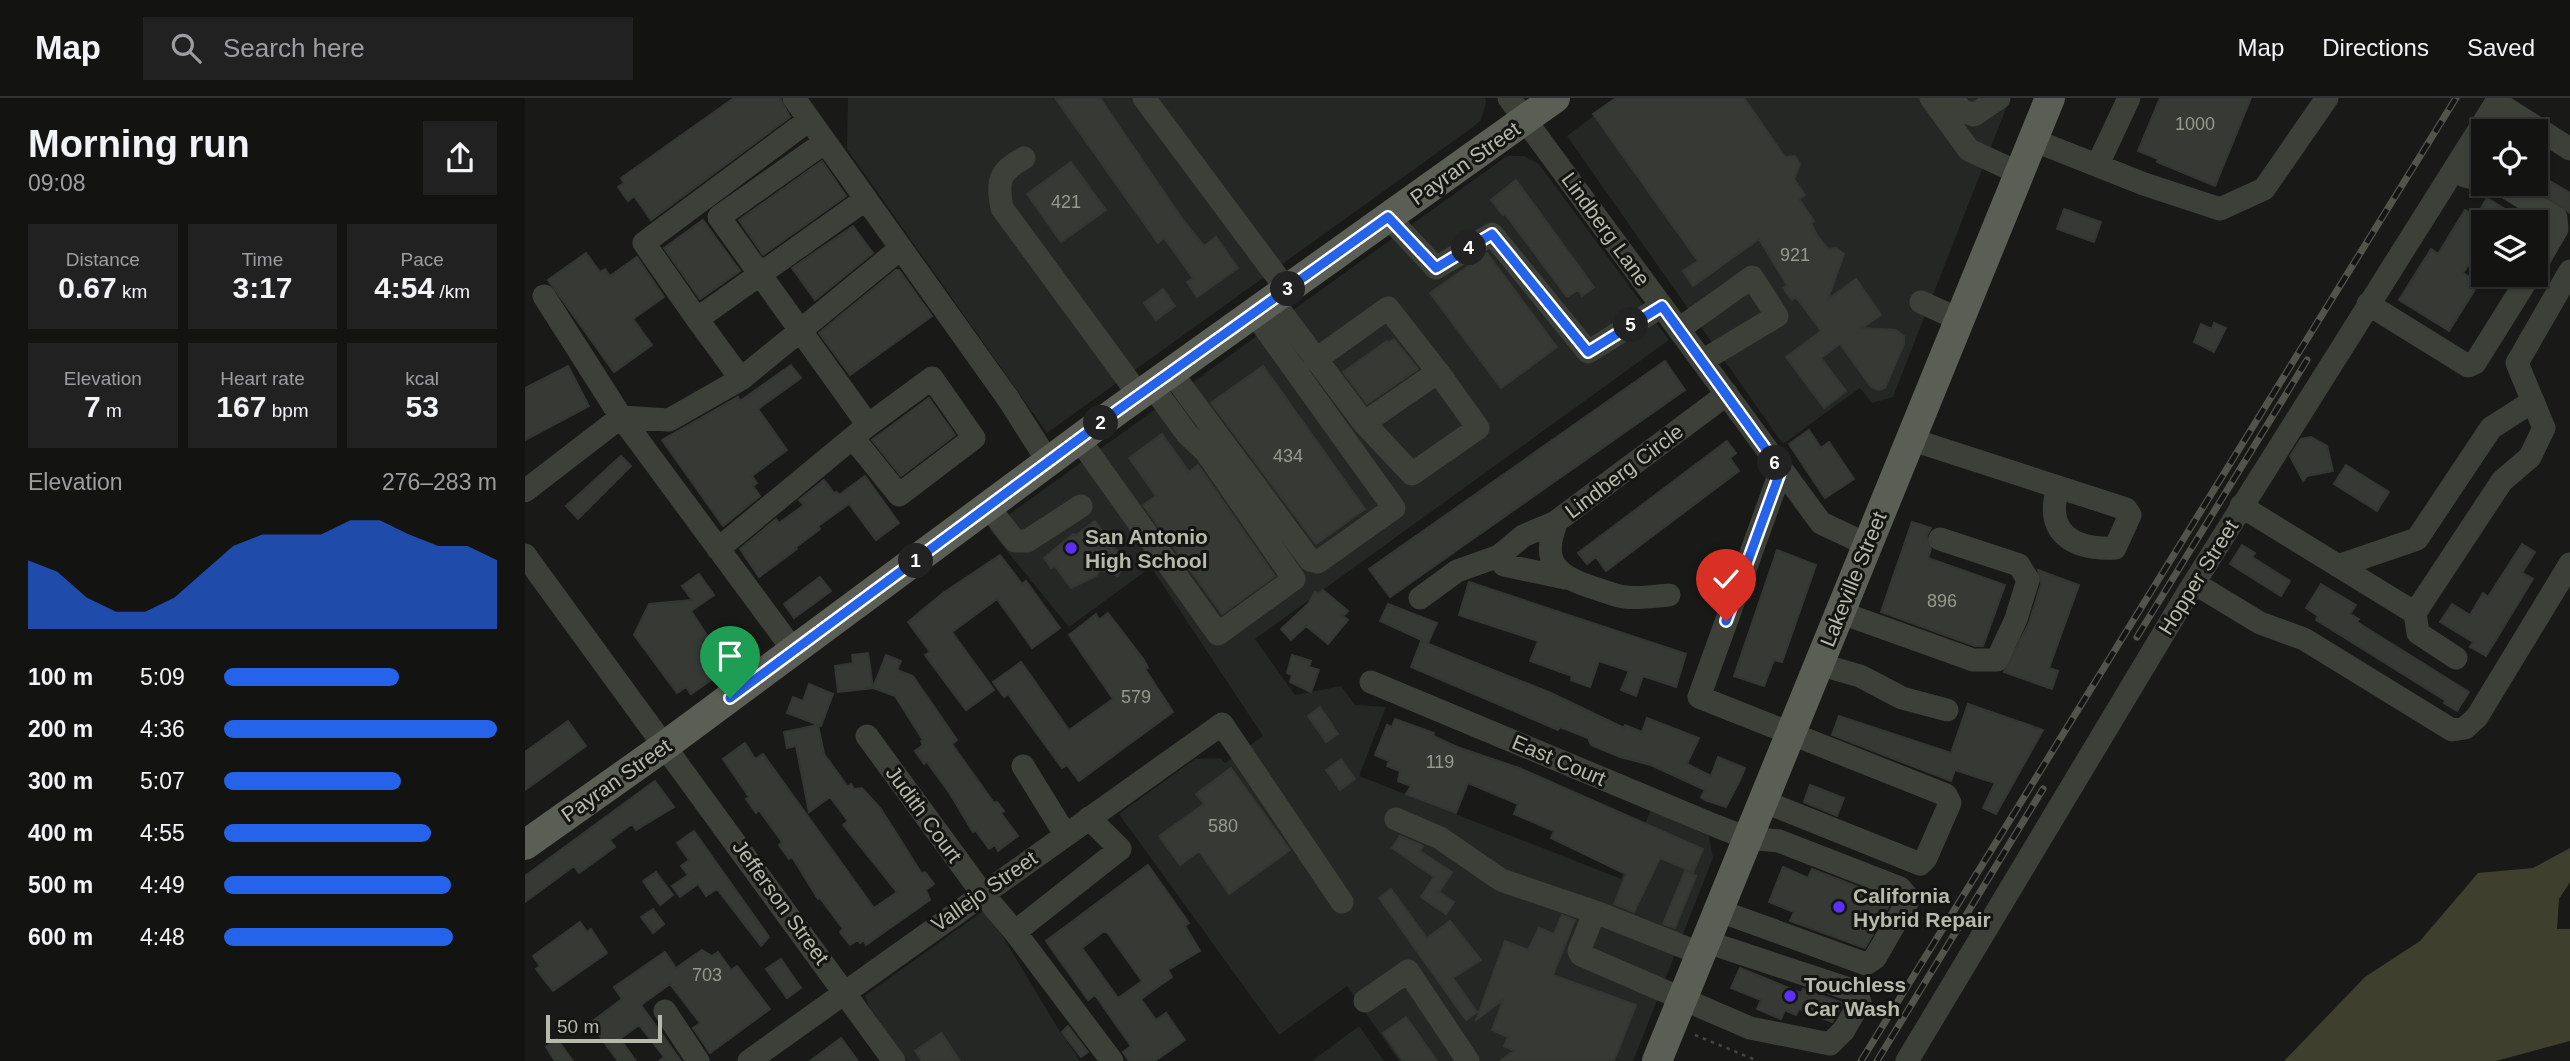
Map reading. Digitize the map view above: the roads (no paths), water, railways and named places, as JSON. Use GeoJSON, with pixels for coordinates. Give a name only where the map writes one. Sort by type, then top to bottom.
{"type":"FeatureCollection","features":[{"type":"Feature","properties":{"kind":"main road","name":"Payran Street"},"geometry":{"type":"LineString","coordinates":[[525,845],[666,745],[1154,384],[1388,217],[1517,109],[1555,98]]}},
{"type":"Feature","properties":{"kind":"main road","name":"Lakeville Street"},"geometry":{"type":"LineString","coordinates":[[1657,1061],[2050,98]]}},
{"type":"Feature","properties":{"kind":"street"},"geometry":{"type":"LineString","coordinates":[[794,98],[1009,400],[1049,463]]}},
{"type":"Feature","properties":{"kind":"street"},"geometry":{"type":"LineString","coordinates":[[1024,158],[1007,168],[997,185],[1002,208],[1310,560],[1318,562],[1394,508],[1271,301],[1144,98]]}},
{"type":"Feature","properties":{"kind":"street"},"geometry":{"type":"LineString","coordinates":[[1931,98],[1969,150],[2019,173]]}},
{"type":"Feature","properties":{"kind":"street"},"geometry":{"type":"LineString","coordinates":[[1953,98],[1961,110],[1974,115],[1999,98]]}},
{"type":"Feature","properties":{"kind":"street"},"geometry":{"type":"LineString","coordinates":[[2098,164],[2129,98]]}},
{"type":"Feature","properties":{"kind":"street"},"geometry":{"type":"LineString","coordinates":[[2033,140],[2144,184],[2220,209],[2264,188],[2327,98]]}},
{"type":"Feature","properties":{"kind":"street"},"geometry":{"type":"LineString","coordinates":[[2497,100],[2570,149]]}},
{"type":"Feature","properties":{"kind":"street","name":"Hopper Street"},"geometry":{"type":"LineString","coordinates":[[1906,1061],[2241,506],[2497,100]]}},
{"type":"Feature","properties":{"kind":"street","name":"Lindberg Lane"},"geometry":{"type":"LineString","coordinates":[[1517,109],[1821,523],[1866,544]]}},
{"type":"Feature","properties":{"kind":"street"},"geometry":{"type":"LineString","coordinates":[[741,379],[644,243],[809,120]]}},
{"type":"Feature","properties":{"kind":"street"},"geometry":{"type":"LineString","coordinates":[[718,549],[860,431],[932,378],[974,438],[899,495],[860,431],[801,332],[719,217],[825,142]]}},
{"type":"Feature","properties":{"kind":"street"},"geometry":{"type":"LineString","coordinates":[[2455,168],[2471,177]]}},
{"type":"Feature","properties":{"kind":"street"},"geometry":{"type":"LineString","coordinates":[[721,185],[736,206]]}},
{"type":"Feature","properties":{"kind":"street"},"geometry":{"type":"LineString","coordinates":[[2520,196],[2543,210]]}},
{"type":"Feature","properties":{"kind":"street"},"geometry":{"type":"LineString","coordinates":[[697,319],[866,199]]}},
{"type":"Feature","properties":{"kind":"street"},"geometry":{"type":"LineString","coordinates":[[2548,213],[2556,218],[2557,229],[2548,244]]}},
{"type":"Feature","properties":{"kind":"street"},"geometry":{"type":"LineString","coordinates":[[1388,217],[1436,268],[1492,234],[1588,352],[1662,306]]}},
{"type":"Feature","properties":{"kind":"street"},"geometry":{"type":"LineString","coordinates":[[525,491],[621,417],[669,420],[741,379],[901,248]]}},
{"type":"Feature","properties":{"kind":"street"},"geometry":{"type":"LineString","coordinates":[[2456,658],[2418,633],[2415,613],[2502,481],[2530,457],[2544,428],[2517,363],[2570,271]]}},
{"type":"Feature","properties":{"kind":"street"},"geometry":{"type":"LineString","coordinates":[[1679,329],[1752,277],[1777,316],[1702,361]]}},
{"type":"Feature","properties":{"kind":"street"},"geometry":{"type":"LineString","coordinates":[[2368,304],[2468,366],[2475,363],[2522,287]]}},
{"type":"Feature","properties":{"kind":"street"},"geometry":{"type":"LineString","coordinates":[[544,296],[621,417],[794,650]]}},
{"type":"Feature","properties":{"kind":"street"},"geometry":{"type":"LineString","coordinates":[[1271,301],[1315,359],[1364,423],[1412,474],[1478,428],[1388,308],[1315,359]]}},
{"type":"Feature","properties":{"kind":"street"},"geometry":{"type":"LineString","coordinates":[[1921,302],[1960,320]]}},
{"type":"Feature","properties":{"kind":"street"},"geometry":{"type":"LineString","coordinates":[[1364,423],[1438,372]]}},
{"type":"Feature","properties":{"kind":"street"},"geometry":{"type":"LineString","coordinates":[[1079,439],[1217,634],[1294,579],[1206,452],[1187,434],[1154,384]]}},
{"type":"Feature","properties":{"kind":"street","name":"Lindberg Circle"},"geometry":{"type":"LineString","coordinates":[[1565,578],[1555,566],[1550,552],[1550,536],[1556,522],[1727,394]]}},
{"type":"Feature","properties":{"kind":"street"},"geometry":{"type":"LineString","coordinates":[[2338,565],[2417,539],[2491,428],[2532,401]]}},
{"type":"Feature","properties":{"kind":"street"},"geometry":{"type":"LineString","coordinates":[[1910,439],[2059,488]]}},
{"type":"Feature","properties":{"kind":"street"},"geometry":{"type":"LineString","coordinates":[[1763,801],[1920,864],[1926,858],[1950,803],[1946,795],[1699,697],[1781,470]]}},
{"type":"Feature","properties":{"kind":"street"},"geometry":{"type":"LineString","coordinates":[[989,508],[1015,541],[1027,541],[1081,506]]}},
{"type":"Feature","properties":{"kind":"street"},"geometry":{"type":"LineString","coordinates":[[2241,506],[2415,613]]}},
{"type":"Feature","properties":{"kind":"street"},"geometry":{"type":"LineString","coordinates":[[1420,598],[1457,571],[1499,555],[1523,536],[1556,522]]}},
{"type":"Feature","properties":{"kind":"street"},"geometry":{"type":"LineString","coordinates":[[1839,612],[1973,660],[1997,660],[2016,619],[2028,580],[2019,565],[1940,539]]}},
{"type":"Feature","properties":{"kind":"street","name":"Jefferson Street"},"geometry":{"type":"LineString","coordinates":[[525,555],[846,990],[894,1061]]}},
{"type":"Feature","properties":{"kind":"street"},"geometry":{"type":"LineString","coordinates":[[1499,555],[1504,565],[1565,578],[1625,597],[1669,595]]}},
{"type":"Feature","properties":{"kind":"street"},"geometry":{"type":"LineString","coordinates":[[2194,583],[2260,622],[2304,639],[2452,730],[2465,728],[2477,717],[2570,564]]}},
{"type":"Feature","properties":{"kind":"street"},"geometry":{"type":"LineString","coordinates":[[1818,664],[1860,676],[1902,698],[1947,710]]}},
{"type":"Feature","properties":{"kind":"street","name":"East Court"},"geometry":{"type":"LineString","coordinates":[[1371,682],[1747,838],[1779,841],[1900,888],[1909,899],[1875,958],[1866,964],[1717,910]]}},
{"type":"Feature","properties":{"kind":"street","name":"Vallejo Street"},"geometry":{"type":"LineString","coordinates":[[749,1061],[982,892],[1222,724],[1342,902]]}},
{"type":"Feature","properties":{"kind":"street","name":"Judith Court"},"geometry":{"type":"LineString","coordinates":[[867,736],[1112,1061]]}},
{"type":"Feature","properties":{"kind":"street"},"geometry":{"type":"LineString","coordinates":[[1023,766],[1065,834]]}},
{"type":"Feature","properties":{"kind":"street"},"geometry":{"type":"LineString","coordinates":[[1014,932],[1120,849],[1089,818]]}},
{"type":"Feature","properties":{"kind":"street"},"geometry":{"type":"LineString","coordinates":[[1397,819],[1440,838],[1501,880],[1702,947],[1849,989],[1857,995],[1860,1002],[1844,1030],[1830,1044],[1750,1028],[1581,956],[1579,951],[1591,921],[1598,913]]}},
{"type":"Feature","properties":{"kind":"street"},"geometry":{"type":"LineString","coordinates":[[1365,1001],[1408,971],[1468,1061]]}},
{"type":"Feature","properties":{"kind":"street"},"geometry":{"type":"LineString","coordinates":[[664,1011],[698,1061]]}},
{"type":"Feature","properties":{"kind":"railway"},"geometry":{"type":"LineString","coordinates":[[1861,1061],[2456,98]]}},
{"type":"Feature","properties":{"kind":"railway"},"geometry":{"type":"LineString","coordinates":[[2137,637],[2307,360]]}},
{"type":"Feature","properties":{"kind":"railway"},"geometry":{"type":"LineString","coordinates":[[1877,1061],[2043,789]]}},
{"type":"Feature","properties":{"kind":"place","name":"San Antonio High School"},"geometry":{"type":"Point","coordinates":[1071,548]}},
{"type":"Feature","properties":{"kind":"place","name":"California Hybrid Repair"},"geometry":{"type":"Point","coordinates":[1839,907]}},
{"type":"Feature","properties":{"kind":"place","name":"Touchless Car Wash"},"geometry":{"type":"Point","coordinates":[1790,996]}}]}
